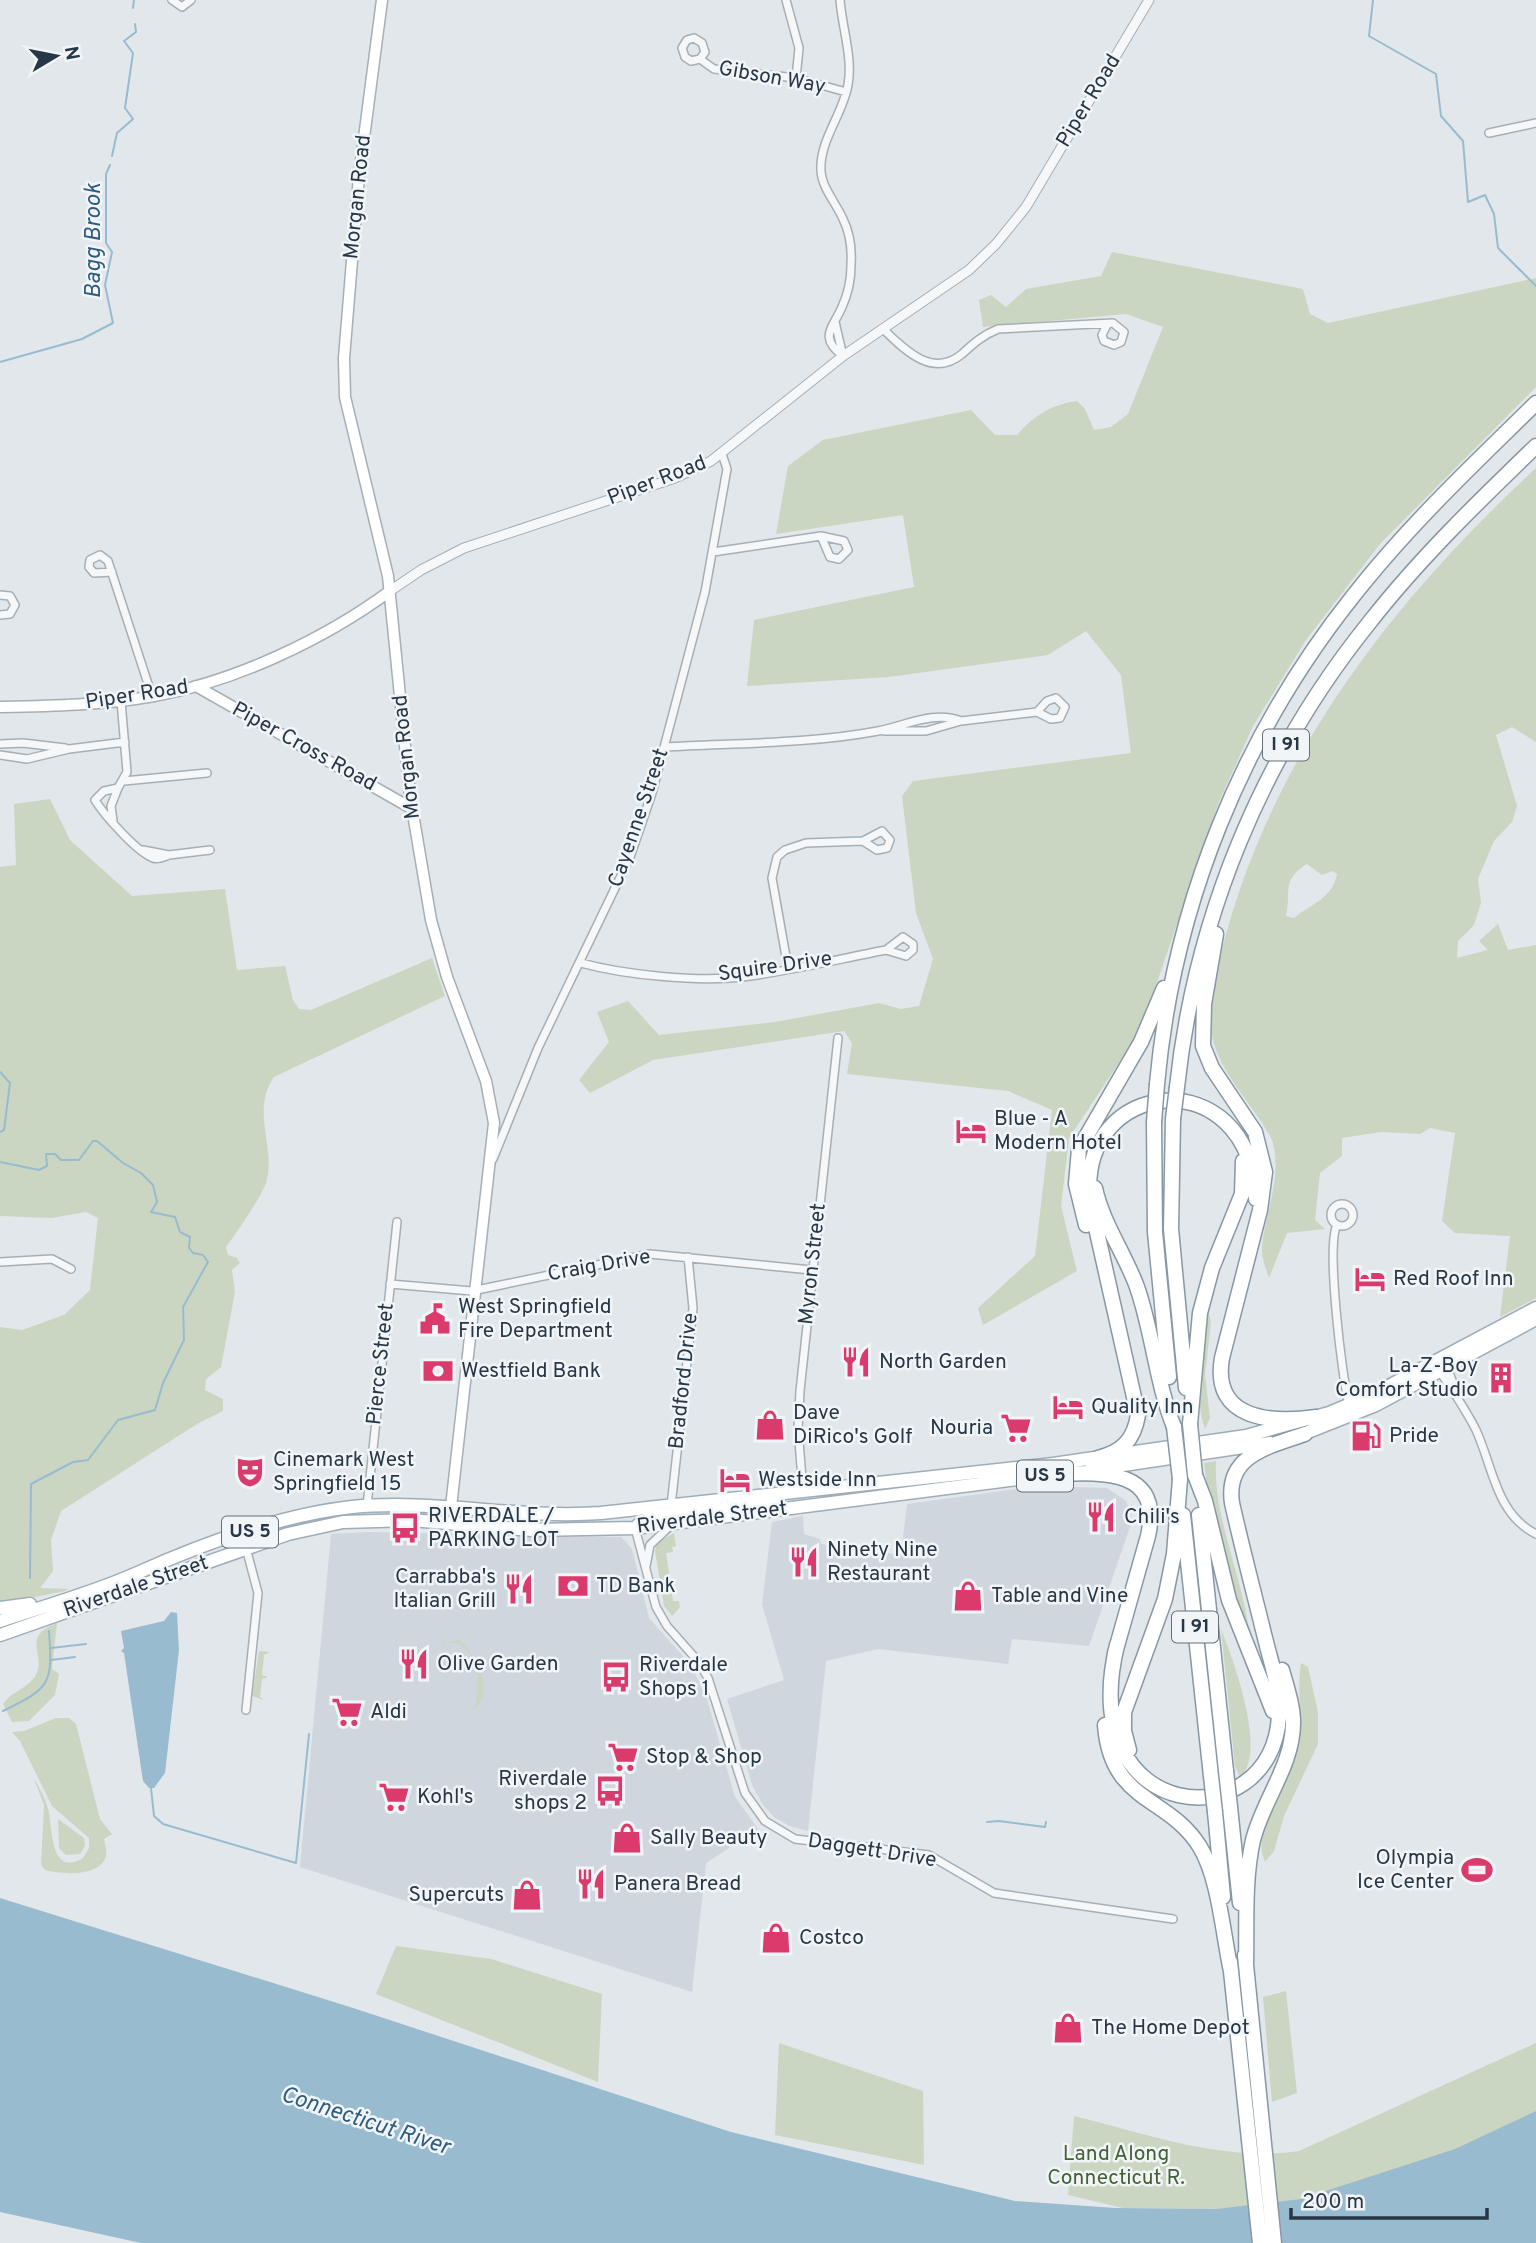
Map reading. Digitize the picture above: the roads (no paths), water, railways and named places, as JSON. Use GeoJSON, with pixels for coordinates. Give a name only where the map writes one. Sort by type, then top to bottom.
{"type":"FeatureCollection","features":[{"type":"Feature","properties":{"kind":"highway","name":"I 91"},"geometry":{"type":"LineString","coordinates":[[1274,2243],[1231,1971],[1155,1232],[1154,1122],[1167,1005],[1190,911],[1213,842],[1241,776],[1274,712],[1312,651],[1354,593],[1401,539],[1536,403]]}},
{"type":"Feature","properties":{"kind":"highway","name":"I 91"},"geometry":{"type":"LineString","coordinates":[[1260,2243],[1246,1964],[1171,1229],[1173,1119],[1177,1087],[1200,958],[1238,846],[1289,740],[1355,640],[1431,551],[1536,446]]}},
{"type":"Feature","properties":{"kind":"highway"},"geometry":{"type":"LineString","coordinates":[[1238,846],[1210,964],[1201,1030],[1210,1064],[1252,1126],[1262,1150],[1263,1192],[1221,1363],[1224,1387],[1238,1407],[1257,1417],[1281,1421],[1316,1417]]}},
{"type":"Feature","properties":{"kind":"highway"},"geometry":{"type":"LineString","coordinates":[[1135,1393],[1078,1197],[1077,1160],[1086,1132],[1150,1023],[1190,911]]}},
{"type":"Feature","properties":{"kind":"highway"},"geometry":{"type":"LineString","coordinates":[[1098,1458],[1120,1450],[1130,1440],[1137,1420],[1135,1393],[1089,1194],[1093,1160],[1106,1133],[1129,1112],[1154,1101],[1187,1101],[1216,1115],[1239,1136],[1252,1168],[1255,1210],[1249,1255]]}},
{"type":"Feature","properties":{"kind":"highway"},"geometry":{"type":"LineString","coordinates":[[1190,1424],[1195,1348],[1203,1302],[1244,1185],[1240,1149],[1232,1133],[1216,1115]]}},
{"type":"Feature","properties":{"kind":"highway"},"geometry":{"type":"LineString","coordinates":[[1106,1133],[1095,1161],[1096,1193],[1140,1297],[1155,1351],[1164,1400],[1174,1427]]}},
{"type":"Feature","properties":{"kind":"highway"},"geometry":{"type":"LineString","coordinates":[[1117,1645],[1110,1690],[1117,1743],[1128,1763],[1140,1776],[1174,1794],[1200,1797],[1220,1795],[1242,1784],[1256,1771],[1274,1741],[1279,1703],[1234,1514],[1231,1487],[1241,1462],[1254,1453],[1305,1434]]}},
{"type":"Feature","properties":{"kind":"highway"},"geometry":{"type":"LineString","coordinates":[[1058,1474],[1102,1472],[1118,1475],[1139,1489],[1148,1506],[1150,1527],[1117,1645],[1105,1708],[1109,1751],[1130,1788],[1186,1830],[1202,1850],[1231,1971]]}},
{"type":"Feature","properties":{"kind":"highway"},"geometry":{"type":"LineString","coordinates":[[1195,1475],[1205,1501],[1229,1600],[1272,1705],[1272,1741],[1256,1771]]}},
{"type":"Feature","properties":{"kind":"highway"},"geometry":{"type":"LineString","coordinates":[[1174,1794],[1152,1781],[1137,1764],[1126,1743],[1124,1724],[1127,1700],[1151,1645],[1168,1588],[1180,1479]]}},
{"type":"Feature","properties":{"kind":"highway"},"geometry":{"type":"LineString","coordinates":[[1234,1514],[1290,1699],[1293,1724],[1287,1754],[1261,1815],[1251,1849],[1246,1964]]}},
{"type":"Feature","properties":{"kind":"main road","name":"Morgan Road"},"geometry":{"type":"LineString","coordinates":[[382,0],[359,176],[344,378],[350,427],[390,591],[411,808],[436,941],[486,1081],[494,1123],[491,1164],[472,1292],[451,1507]]}},
{"type":"Feature","properties":{"kind":"main road","name":"Piper Road"},"geometry":{"type":"LineString","coordinates":[[0,708],[121,701],[196,686],[246,668],[318,635],[361,612],[390,591]]}},
{"type":"Feature","properties":{"kind":"main road","name":"Piper Cross Road"},"geometry":{"type":"LineString","coordinates":[[196,686],[411,808]]}},
{"type":"Feature","properties":{"kind":"main road","name":"Riverdale Street"},"geometry":{"type":"LineString","coordinates":[[0,1635],[246,1548],[315,1527],[343,1522],[411,1520],[532,1530],[673,1525],[1243,1448],[1305,1434],[1376,1405],[1536,1308]]}},
{"type":"Feature","properties":{"kind":"main road","name":"Riverdale Street"},"geometry":{"type":"LineString","coordinates":[[0,1621],[296,1517],[367,1506],[451,1507],[528,1515],[617,1512],[1098,1458],[1234,1438],[1316,1417],[1349,1405],[1536,1319]]}},
{"type":"Feature","properties":{"kind":"main road"},"geometry":{"type":"LineString","coordinates":[[617,1512],[635,1528],[652,1517],[802,1498],[822,1491]]}},
{"type":"Feature","properties":{"kind":"main road"},"geometry":{"type":"LineString","coordinates":[[451,1507],[453,1524]]}},
{"type":"Feature","properties":{"kind":"main road"},"geometry":{"type":"LineString","coordinates":[[164,1577],[157,1576],[158,1569],[210,1550],[226,1540]]}},
{"type":"Feature","properties":{"kind":"main road"},"geometry":{"type":"LineString","coordinates":[[0,1608],[58,1601]]}},
{"type":"Feature","properties":{"kind":"street"},"geometry":{"type":"LineString","coordinates":[[173,0],[182,7],[191,0]]}},
{"type":"Feature","properties":{"kind":"street"},"geometry":{"type":"LineString","coordinates":[[786,0],[799,48],[796,78]]}},
{"type":"Feature","properties":{"kind":"street"},"geometry":{"type":"LineString","coordinates":[[841,0],[849,71],[846,92],[821,162],[823,179],[845,221],[851,247],[847,293],[835,322],[829,329],[833,348],[843,356]]}},
{"type":"Feature","properties":{"kind":"street","name":"Piper Road"},"geometry":{"type":"LineString","coordinates":[[390,591],[434,563],[464,548],[675,478],[722,454],[843,356],[969,270],[1010,228],[1038,187],[1149,0]]}},
{"type":"Feature","properties":{"kind":"street","name":"Gibson Way"},"geometry":{"type":"LineString","coordinates":[[700,59],[707,66],[720,70],[796,78],[846,92]]}},
{"type":"Feature","properties":{"kind":"street"},"geometry":{"type":"LineString","coordinates":[[1489,133],[1536,123]]}},
{"type":"Feature","properties":{"kind":"street"},"geometry":{"type":"LineString","coordinates":[[883,330],[911,355],[936,364],[960,356],[982,336],[998,329],[1107,325]]}},
{"type":"Feature","properties":{"kind":"street","name":"Cayenne Street"},"geometry":{"type":"LineString","coordinates":[[491,1164],[517,1107],[538,1048],[630,857],[665,747],[713,552],[727,469],[722,454]]}},
{"type":"Feature","properties":{"kind":"street"},"geometry":{"type":"LineString","coordinates":[[713,552],[821,536]]}},
{"type":"Feature","properties":{"kind":"street"},"geometry":{"type":"LineString","coordinates":[[112,572],[152,696]]}},
{"type":"Feature","properties":{"kind":"street"},"geometry":{"type":"LineString","coordinates":[[0,595],[10,596],[15,605],[10,614],[0,615]]}},
{"type":"Feature","properties":{"kind":"street"},"geometry":{"type":"LineString","coordinates":[[115,824],[111,806],[127,772],[121,701]]}},
{"type":"Feature","properties":{"kind":"street"},"geometry":{"type":"LineString","coordinates":[[880,730],[926,731],[961,721],[1037,712]]}},
{"type":"Feature","properties":{"kind":"street"},"geometry":{"type":"LineString","coordinates":[[665,747],[804,739],[880,730],[925,719],[961,721]]}},
{"type":"Feature","properties":{"kind":"street"},"geometry":{"type":"LineString","coordinates":[[925,719],[926,731]]}},
{"type":"Feature","properties":{"kind":"street"},"geometry":{"type":"LineString","coordinates":[[0,755],[27,759],[69,748],[125,742]]}},
{"type":"Feature","properties":{"kind":"street"},"geometry":{"type":"LineString","coordinates":[[0,744],[23,743],[69,748]]}},
{"type":"Feature","properties":{"kind":"street"},"geometry":{"type":"LineString","coordinates":[[124,781],[207,773]]}},
{"type":"Feature","properties":{"kind":"street"},"geometry":{"type":"LineString","coordinates":[[118,788],[104,791],[95,798],[115,824],[155,858],[211,849]]}},
{"type":"Feature","properties":{"kind":"street"},"geometry":{"type":"LineString","coordinates":[[788,968],[772,878],[777,858],[785,849],[806,843],[863,841]]}},
{"type":"Feature","properties":{"kind":"street","name":"Squire Drive"},"geometry":{"type":"LineString","coordinates":[[581,963],[638,973],[726,978],[886,950]]}},
{"type":"Feature","properties":{"kind":"street","name":"Myron Street"},"geometry":{"type":"LineString","coordinates":[[803,1491],[799,1423],[811,1270],[838,1038]]}},
{"type":"Feature","properties":{"kind":"street"},"geometry":{"type":"LineString","coordinates":[[494,1123],[507,1120],[517,1107]]}},
{"type":"Feature","properties":{"kind":"street","name":"Pierce Street"},"geometry":{"type":"LineString","coordinates":[[367,1506],[397,1222]]}},
{"type":"Feature","properties":{"kind":"street"},"geometry":{"type":"LineString","coordinates":[[1337,1225],[1333,1245],[1340,1346],[1349,1405]]}},
{"type":"Feature","properties":{"kind":"street","name":"Craig Drive"},"geometry":{"type":"LineString","coordinates":[[390,1284],[472,1292],[640,1255],[688,1257],[811,1270]]}},
{"type":"Feature","properties":{"kind":"street","name":"Bradford Drive"},"geometry":{"type":"LineString","coordinates":[[671,1506],[692,1308],[688,1257]]}},
{"type":"Feature","properties":{"kind":"street"},"geometry":{"type":"LineString","coordinates":[[0,1262],[52,1259],[71,1269]]}},
{"type":"Feature","properties":{"kind":"street"},"geometry":{"type":"LineString","coordinates":[[1441,1365],[1481,1441],[1508,1511],[1536,1534]]}},
{"type":"Feature","properties":{"kind":"street"},"geometry":{"type":"LineString","coordinates":[[646,1566],[650,1545],[673,1525]]}},
{"type":"Feature","properties":{"kind":"street","name":"Daggett Drive"},"geometry":{"type":"LineString","coordinates":[[635,1528],[660,1616],[697,1660],[710,1683],[747,1797],[773,1827],[805,1841],[934,1856],[994,1893],[1173,1919]]}},
{"type":"Feature","properties":{"kind":"street"},"geometry":{"type":"LineString","coordinates":[[246,1548],[258,1593],[246,1710]]}},
{"type":"Feature","properties":{"kind":"water"},"geometry":{"type":"Polygon","coordinates":[[[171,1612],[177,1613],[179,1650],[165,1773],[154,1788],[149,1788],[143,1781],[124,1653],[121,1651],[124,1648],[121,1631],[164,1621],[171,1612]]]}},
{"type":"Feature","properties":{"kind":"water","name":"Connecticut River"},"geometry":{"type":"Polygon","coordinates":[[[0,1898],[350,2007],[731,2132],[1015,2201],[1115,2208],[1216,2209],[1301,2199],[1455,2149],[1536,2111],[1536,2243],[141,2243],[0,2212],[0,1898]]]}},
{"type":"Feature","properties":{"kind":"waterway","name":"Bagg Brook"},"geometry":{"type":"LineString","coordinates":[[133,8],[134,0]]}},
{"type":"Feature","properties":{"kind":"waterway"},"geometry":{"type":"LineString","coordinates":[[1373,0],[1369,36],[1436,74],[1441,116],[1463,141],[1468,202],[1485,195],[1494,214],[1498,248],[1536,286]]}},
{"type":"Feature","properties":{"kind":"waterway","name":"Bagg Brook"},"geometry":{"type":"LineString","coordinates":[[112,156],[117,133],[133,119],[125,108],[133,53],[124,41],[136,32],[135,24]]}},
{"type":"Feature","properties":{"kind":"waterway","name":"Bagg Brook"},"geometry":{"type":"LineString","coordinates":[[0,362],[82,339],[113,323],[105,285],[112,252],[106,243],[106,174],[110,165]]}},
{"type":"Feature","properties":{"kind":"waterway","name":"Bagg Brook"},"geometry":{"type":"LineString","coordinates":[[0,1072],[10,1083],[4,1130],[0,1132]]}},
{"type":"Feature","properties":{"kind":"waterway","name":"Bagg Brook"},"geometry":{"type":"LineString","coordinates":[[0,1162],[39,1170],[47,1166],[46,1154],[55,1154],[61,1160],[79,1160],[93,1141],[97,1141],[153,1185],[157,1202],[151,1212],[175,1217],[180,1232],[190,1237],[189,1248],[193,1253],[203,1255],[208,1262],[183,1307],[184,1340],[163,1383],[155,1410],[118,1420],[88,1460],[73,1462],[31,1484],[30,1578]]}},
{"type":"Feature","properties":{"kind":"waterway","name":"Bagg Brook"},"geometry":{"type":"LineString","coordinates":[[3,1711],[31,1696],[45,1683],[50,1663],[49,1631]]}},
{"type":"Feature","properties":{"kind":"waterway"},"geometry":{"type":"LineString","coordinates":[[51,1648],[86,1644]]}},
{"type":"Feature","properties":{"kind":"waterway"},"geometry":{"type":"LineString","coordinates":[[51,1660],[75,1657]]}},
{"type":"Feature","properties":{"kind":"waterway"},"geometry":{"type":"LineString","coordinates":[[151,1788],[154,1816],[163,1824],[296,1863],[309,1734]]}},
{"type":"Feature","properties":{"kind":"waterway"},"geometry":{"type":"LineString","coordinates":[[987,1822],[1045,1827],[1046,1822]]}},
{"type":"Feature","properties":{"kind":"place","name":"Blue - A Modern Hotel"},"geometry":{"type":"Point","coordinates":[971,1131]}},
{"type":"Feature","properties":{"kind":"place","name":"Red Roof Inn"},"geometry":{"type":"Point","coordinates":[1370,1279]}},
{"type":"Feature","properties":{"kind":"place","name":"West Springfield Fire Department"},"geometry":{"type":"Point","coordinates":[435,1319]}},
{"type":"Feature","properties":{"kind":"place","name":"North Garden"},"geometry":{"type":"Point","coordinates":[856,1362]}},
{"type":"Feature","properties":{"kind":"place","name":"Westfield Bank"},"geometry":{"type":"Point","coordinates":[438,1371]}},
{"type":"Feature","properties":{"kind":"place","name":"La-Z-Boy Comfort Studio"},"geometry":{"type":"Point","coordinates":[1501,1378]}},
{"type":"Feature","properties":{"kind":"place","name":"Quality Inn"},"geometry":{"type":"Point","coordinates":[1068,1407]}},
{"type":"Feature","properties":{"kind":"place","name":"Dave DiRico's Golf"},"geometry":{"type":"Point","coordinates":[770,1425]}},
{"type":"Feature","properties":{"kind":"place","name":"Nouria"},"geometry":{"type":"Point","coordinates":[1016,1428]}},
{"type":"Feature","properties":{"kind":"place","name":"Pride"},"geometry":{"type":"Point","coordinates":[1366,1436]}},
{"type":"Feature","properties":{"kind":"place","name":"Cinemark West Springfield 15"},"geometry":{"type":"Point","coordinates":[250,1472]}},
{"type":"Feature","properties":{"kind":"place","name":"Westside Inn"},"geometry":{"type":"Point","coordinates":[735,1480]}},
{"type":"Feature","properties":{"kind":"place","name":"Chili's"},"geometry":{"type":"Point","coordinates":[1101,1517]}},
{"type":"Feature","properties":{"kind":"place","name":"RIVERDALE / PARKING LOT"},"geometry":{"type":"Point","coordinates":[405,1528]}},
{"type":"Feature","properties":{"kind":"place","name":"Ninety Nine Restaurant"},"geometry":{"type":"Point","coordinates":[804,1562]}},
{"type":"Feature","properties":{"kind":"place","name":"TD Bank"},"geometry":{"type":"Point","coordinates":[573,1586]}},
{"type":"Feature","properties":{"kind":"place","name":"Carrabba's Italian Grill"},"geometry":{"type":"Point","coordinates":[519,1589]}},
{"type":"Feature","properties":{"kind":"place","name":"Table and Vine"},"geometry":{"type":"Point","coordinates":[968,1596]}},
{"type":"Feature","properties":{"kind":"place","name":"Olive Garden"},"geometry":{"type":"Point","coordinates":[414,1664]}},
{"type":"Feature","properties":{"kind":"place","name":"Riverdale Shops 1"},"geometry":{"type":"Point","coordinates":[616,1677]}},
{"type":"Feature","properties":{"kind":"place","name":"Aldi"},"geometry":{"type":"Point","coordinates":[347,1712]}},
{"type":"Feature","properties":{"kind":"place","name":"Stop & Shop"},"geometry":{"type":"Point","coordinates":[623,1757]}},
{"type":"Feature","properties":{"kind":"place","name":"Riverdale shops 2"},"geometry":{"type":"Point","coordinates":[610,1791]}},
{"type":"Feature","properties":{"kind":"place","name":"Kohl's"},"geometry":{"type":"Point","coordinates":[394,1797]}},
{"type":"Feature","properties":{"kind":"place","name":"Sally Beauty"},"geometry":{"type":"Point","coordinates":[627,1838]}},
{"type":"Feature","properties":{"kind":"place","name":"Olympia Ice Center"},"geometry":{"type":"Point","coordinates":[1477,1870]}},
{"type":"Feature","properties":{"kind":"place","name":"Panera Bread"},"geometry":{"type":"Point","coordinates":[591,1884]}},
{"type":"Feature","properties":{"kind":"place","name":"Supercuts"},"geometry":{"type":"Point","coordinates":[527,1895]}},
{"type":"Feature","properties":{"kind":"place","name":"Costco"},"geometry":{"type":"Point","coordinates":[776,1938]}},
{"type":"Feature","properties":{"kind":"place","name":"The Home Depot"},"geometry":{"type":"Point","coordinates":[1068,2028]}},
{"type":"Feature","properties":{"kind":"park label","name":"Land Along Connecticut R."},"geometry":{"type":"Point","coordinates":[1116,2166]}}]}
